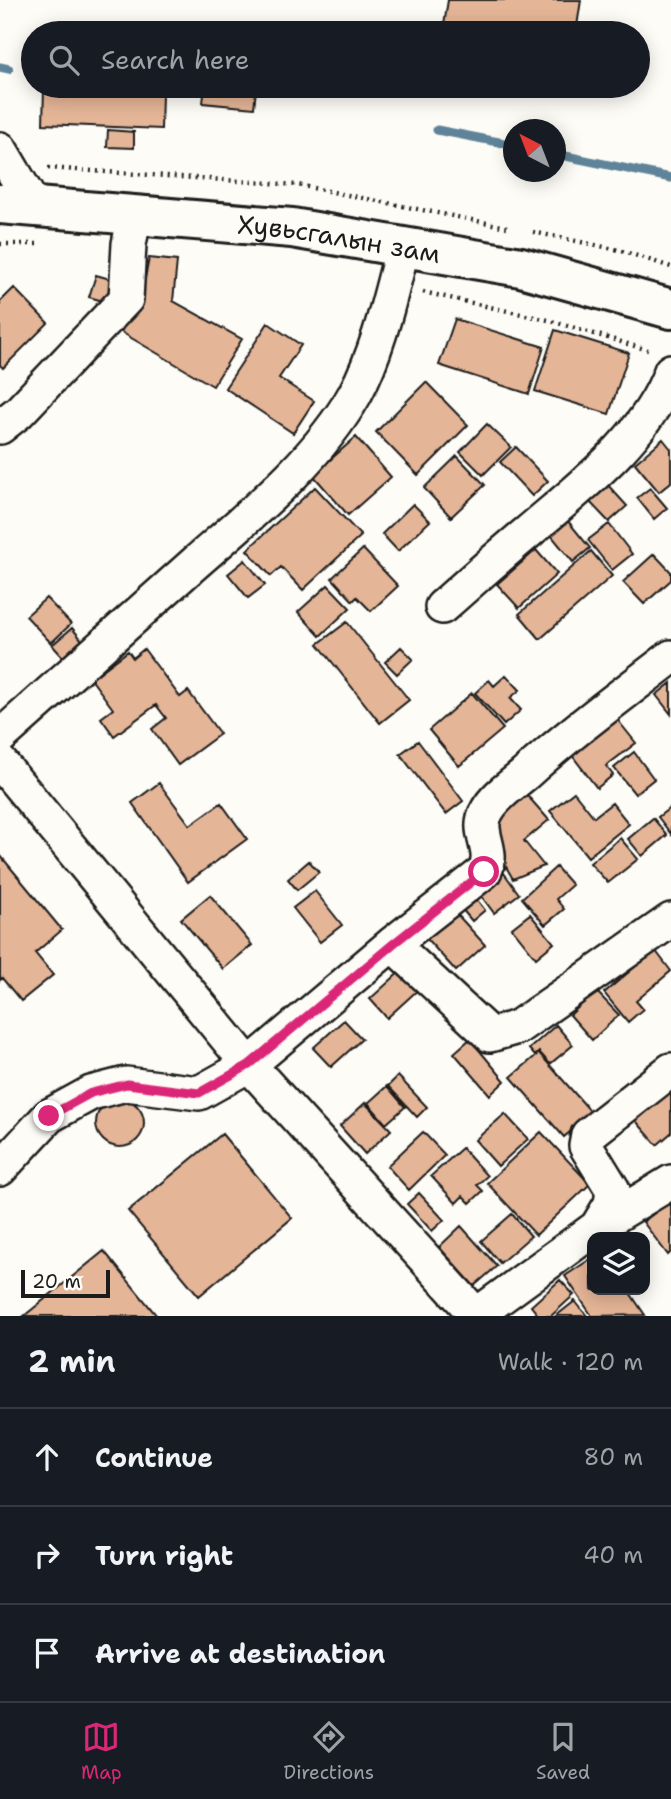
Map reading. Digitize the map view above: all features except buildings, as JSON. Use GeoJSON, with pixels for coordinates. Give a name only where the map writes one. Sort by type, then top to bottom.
{"type":"FeatureCollection","features":[{"type":"Feature","properties":{"kind":"main road","name":"Хувьсгалын зам"},"geometry":{"type":"LineString","coordinates":[[17,205],[292,228],[521,267],[671,310]]}},
{"type":"Feature","properties":{"kind":"street"},"geometry":{"type":"LineString","coordinates":[[5,157],[17,205]]}},
{"type":"Feature","properties":{"kind":"street"},"geometry":{"type":"LineString","coordinates":[[0,427],[19,412],[127,299],[129,244],[135,214]]}},
{"type":"Feature","properties":{"kind":"street"},"geometry":{"type":"LineString","coordinates":[[0,737],[237,526],[330,432],[355,393],[366,369],[403,247]]}},
{"type":"Feature","properties":{"kind":"street"},"geometry":{"type":"LineString","coordinates":[[442,607],[579,490],[608,461],[662,392],[665,362]]}},
{"type":"Feature","properties":{"kind":"street"},"geometry":{"type":"LineString","coordinates":[[0,1169],[49,1116],[91,1093],[127,1084],[199,1093],[249,1065],[393,944],[484,872],[489,856],[482,825],[486,812],[496,799],[583,725],[671,657]]}},
{"type":"Feature","properties":{"kind":"street"},"geometry":{"type":"LineString","coordinates":[[0,762],[249,1065],[476,1316],[597,1227],[671,1182]]}},
{"type":"Feature","properties":{"kind":"street"},"geometry":{"type":"LineString","coordinates":[[393,944],[490,1035],[518,1027],[671,920]]}},
{"type":"Feature","properties":{"kind":"street"},"geometry":{"type":"LineString","coordinates":[[597,1227],[611,1204],[613,1190],[586,1146],[588,1135],[671,1070]]}},
{"type":"Feature","properties":{"kind":"path"},"geometry":{"type":"LineString","coordinates":[[5,157],[298,185],[512,228]]}},
{"type":"Feature","properties":{"kind":"path"},"geometry":{"type":"LineString","coordinates":[[526,231],[619,250],[671,267]]}},
{"type":"Feature","properties":{"kind":"path"},"geometry":{"type":"LineString","coordinates":[[0,244],[39,244]]}},
{"type":"Feature","properties":{"kind":"path"},"geometry":{"type":"LineString","coordinates":[[393,285],[548,320],[665,362]]}},
{"type":"Feature","properties":{"kind":"waterway"},"geometry":{"type":"LineString","coordinates":[[0,67],[9,69]]}},
{"type":"Feature","properties":{"kind":"waterway"},"geometry":{"type":"LineString","coordinates":[[437,130],[503,143]]}},
{"type":"Feature","properties":{"kind":"waterway"},"geometry":{"type":"LineString","coordinates":[[566,156],[671,178]]}},
{"type":"Feature","properties":{"kind":"route"},"geometry":{"type":"LineString","coordinates":[[49,1116],[91,1093],[127,1084],[199,1093],[249,1065],[393,944],[484,872]]}}]}
